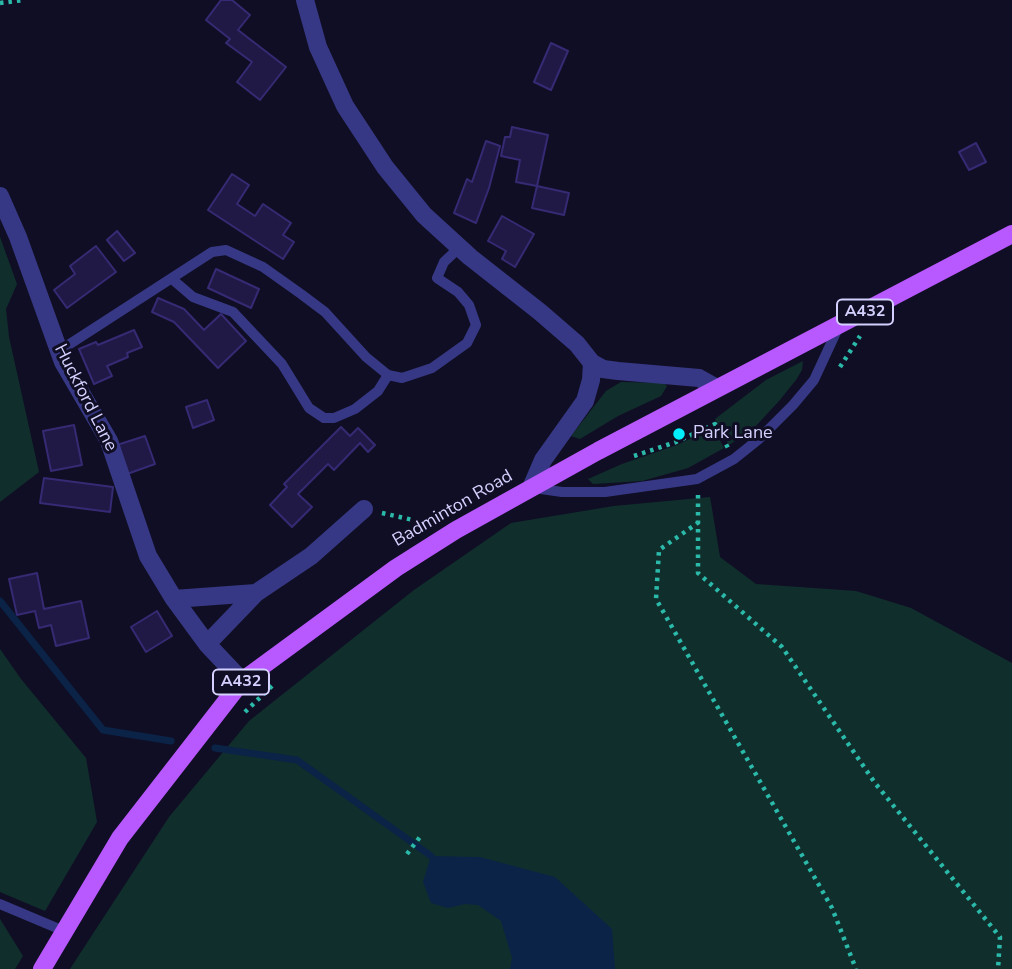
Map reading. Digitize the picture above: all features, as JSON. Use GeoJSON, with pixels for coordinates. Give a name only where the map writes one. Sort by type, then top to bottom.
{"type":"FeatureCollection","features":[{"type":"Feature","properties":{"kind":"main road","name":"Badminton Road"},"geometry":{"type":"LineString","coordinates":[[41,969],[120,838],[242,681],[396,568],[456,530],[718,388],[1012,234]]}},
{"type":"Feature","properties":{"kind":"street"},"geometry":{"type":"LineString","coordinates":[[305,0],[318,47],[345,106],[385,167],[424,215],[550,320],[577,344],[592,363],[603,369],[699,378],[718,388]]}},
{"type":"Feature","properties":{"kind":"street","name":"Huckford Lane"},"geometry":{"type":"LineString","coordinates":[[0,196],[18,237],[63,362],[109,442],[148,556],[174,599],[207,644],[242,681]]}},
{"type":"Feature","properties":{"kind":"street"},"geometry":{"type":"LineString","coordinates":[[531,488],[543,460],[585,401],[592,363]]}},
{"type":"Feature","properties":{"kind":"street"},"geometry":{"type":"LineString","coordinates":[[207,644],[256,593],[312,556],[364,509]]}},
{"type":"Feature","properties":{"kind":"street"},"geometry":{"type":"LineString","coordinates":[[174,599],[256,593]]}},
{"type":"Feature","properties":{"kind":"lane"},"geometry":{"type":"LineString","coordinates":[[59,351],[212,252],[226,250],[263,267],[301,294],[325,312],[366,357],[388,374],[402,378],[432,368],[467,343],[476,325],[469,305],[458,292],[438,278],[444,262],[460,247]]}},
{"type":"Feature","properties":{"kind":"lane"},"geometry":{"type":"LineString","coordinates":[[172,279],[192,297],[233,312],[282,364],[309,408],[324,418],[334,418],[355,409],[378,391],[388,374]]}},
{"type":"Feature","properties":{"kind":"lane"},"geometry":{"type":"LineString","coordinates":[[531,488],[562,492],[605,492],[697,479],[734,459],[759,439],[793,405],[814,380],[839,326]]}},
{"type":"Feature","properties":{"kind":"lane"},"geometry":{"type":"LineString","coordinates":[[0,904],[64,931]]}},
{"type":"Feature","properties":{"kind":"path"},"geometry":{"type":"LineString","coordinates":[[0,3],[24,0]]}},
{"type":"Feature","properties":{"kind":"path"},"geometry":{"type":"LineString","coordinates":[[834,377],[861,335]]}},
{"type":"Feature","properties":{"kind":"path"},"geometry":{"type":"LineString","coordinates":[[698,490],[698,573],[782,646],[875,783],[1000,937],[998,969]]}},
{"type":"Feature","properties":{"kind":"path"},"geometry":{"type":"LineString","coordinates":[[364,509],[456,530]]}},
{"type":"Feature","properties":{"kind":"path"},"geometry":{"type":"LineString","coordinates":[[699,522],[659,550],[656,598],[832,908],[856,969]]}},
{"type":"Feature","properties":{"kind":"path"},"geometry":{"type":"LineString","coordinates":[[241,716],[280,678]]}},
{"type":"Feature","properties":{"kind":"path"},"geometry":{"type":"LineString","coordinates":[[407,854],[420,837]]}},
{"type":"Feature","properties":{"kind":"green space"},"geometry":{"type":"Polygon","coordinates":[[[0,237],[17,284],[6,309],[9,337],[39,472],[0,502],[0,237]]]}},
{"type":"Feature","properties":{"kind":"green space"},"geometry":{"type":"Polygon","coordinates":[[[803,361],[802,370],[796,380],[779,401],[753,429],[729,445],[715,419],[766,380],[803,361]]]}},
{"type":"Feature","properties":{"kind":"green space"},"geometry":{"type":"Polygon","coordinates":[[[621,382],[664,383],[667,386],[661,396],[618,416],[580,439],[571,436],[606,391],[621,382]]]}},
{"type":"Feature","properties":{"kind":"green space"},"geometry":{"type":"Polygon","coordinates":[[[713,428],[724,448],[688,468],[642,481],[593,484],[588,479],[677,445],[713,428]]]}},
{"type":"Feature","properties":{"kind":"green space"},"geometry":{"type":"Polygon","coordinates":[[[710,497],[720,557],[756,584],[856,591],[911,608],[1012,663],[1012,969],[70,969],[169,817],[249,721],[414,590],[511,523],[614,506],[710,497]]]}},
{"type":"Feature","properties":{"kind":"green space"},"geometry":{"type":"Polygon","coordinates":[[[0,649],[86,758],[97,822],[45,911],[0,892],[0,649]]]}},
{"type":"Feature","properties":{"kind":"green space"},"geometry":{"type":"Polygon","coordinates":[[[0,919],[23,956],[15,969],[0,969],[0,919]]]}},
{"type":"Feature","properties":{"kind":"water"},"geometry":{"type":"Polygon","coordinates":[[[431,856],[480,857],[555,877],[612,929],[615,969],[510,969],[512,958],[501,921],[478,905],[465,904],[448,908],[431,903],[423,882],[431,856]]]}},
{"type":"Feature","properties":{"kind":"building"},"geometry":{"type":"Polygon","coordinates":[[[221,0],[232,0],[250,15],[238,30],[286,67],[260,100],[237,82],[252,62],[226,43],[230,39],[206,20],[221,0]]]}},
{"type":"Feature","properties":{"kind":"building"},"geometry":{"type":"Polygon","coordinates":[[[551,43],[568,51],[551,90],[534,82],[551,43]]]}},
{"type":"Feature","properties":{"kind":"building"},"geometry":{"type":"Polygon","coordinates":[[[512,127],[548,135],[537,186],[516,182],[520,160],[501,156],[505,137],[510,137],[512,127]]]}},
{"type":"Feature","properties":{"kind":"building"},"geometry":{"type":"Polygon","coordinates":[[[486,141],[500,146],[476,223],[454,213],[467,179],[472,182],[486,141]]]}},
{"type":"Feature","properties":{"kind":"building"},"geometry":{"type":"Polygon","coordinates":[[[976,143],[986,162],[969,170],[959,152],[976,143]]]}},
{"type":"Feature","properties":{"kind":"building"},"geometry":{"type":"Polygon","coordinates":[[[232,174],[249,185],[237,204],[255,216],[263,204],[291,223],[283,235],[294,242],[283,259],[208,210],[232,174]]]}},
{"type":"Feature","properties":{"kind":"building"},"geometry":{"type":"Polygon","coordinates":[[[537,186],[569,193],[564,215],[532,208],[537,186]]]}},
{"type":"Feature","properties":{"kind":"building"},"geometry":{"type":"Polygon","coordinates":[[[502,216],[534,234],[515,267],[502,259],[506,251],[488,241],[502,216]]]}},
{"type":"Feature","properties":{"kind":"building"},"geometry":{"type":"Polygon","coordinates":[[[117,231],[135,253],[124,261],[107,240],[117,231]]]}},
{"type":"Feature","properties":{"kind":"building"},"geometry":{"type":"Polygon","coordinates":[[[96,246],[116,272],[67,308],[54,290],[75,274],[70,266],[96,246]]]}},
{"type":"Feature","properties":{"kind":"building"},"geometry":{"type":"Polygon","coordinates":[[[216,269],[259,289],[251,308],[208,288],[216,269]]]}},
{"type":"Feature","properties":{"kind":"building"},"geometry":{"type":"Polygon","coordinates":[[[158,298],[184,309],[204,330],[221,314],[246,341],[218,368],[174,322],[152,312],[158,298]]]}},
{"type":"Feature","properties":{"kind":"building"},"geometry":{"type":"Polygon","coordinates":[[[134,330],[142,347],[127,353],[128,357],[107,366],[112,376],[94,384],[79,349],[96,342],[98,345],[134,330]]]}},
{"type":"Feature","properties":{"kind":"building"},"geometry":{"type":"Polygon","coordinates":[[[207,400],[214,420],[193,428],[186,407],[207,400]]]}},
{"type":"Feature","properties":{"kind":"building"},"geometry":{"type":"Polygon","coordinates":[[[74,425],[82,465],[51,471],[43,431],[74,425]]]}},
{"type":"Feature","properties":{"kind":"building"},"geometry":{"type":"Polygon","coordinates":[[[341,427],[350,436],[358,428],[375,445],[368,452],[360,443],[334,470],[328,464],[298,494],[312,507],[292,527],[270,505],[287,487],[284,484],[341,427]]]}},
{"type":"Feature","properties":{"kind":"building"},"geometry":{"type":"Polygon","coordinates":[[[145,436],[155,464],[127,474],[117,445],[145,436]]]}},
{"type":"Feature","properties":{"kind":"building"},"geometry":{"type":"Polygon","coordinates":[[[44,478],[113,487],[110,512],[40,503],[44,478]]]}},
{"type":"Feature","properties":{"kind":"building"},"geometry":{"type":"Polygon","coordinates":[[[37,573],[44,609],[81,601],[89,638],[56,646],[51,625],[39,628],[35,611],[17,615],[9,579],[37,573]]]}},
{"type":"Feature","properties":{"kind":"building"},"geometry":{"type":"Polygon","coordinates":[[[157,611],[172,636],[146,652],[131,627],[157,611]]]}},
{"type":"Feature","properties":{"kind":"waterway"},"geometry":{"type":"LineString","coordinates":[[0,601],[103,730],[171,741]]}},
{"type":"Feature","properties":{"kind":"waterway"},"geometry":{"type":"LineString","coordinates":[[215,748],[297,760],[431,856]]}},
{"type":"Feature","properties":{"kind":"place","name":"Park Lane"},"geometry":{"type":"Point","coordinates":[679,434]}}]}
